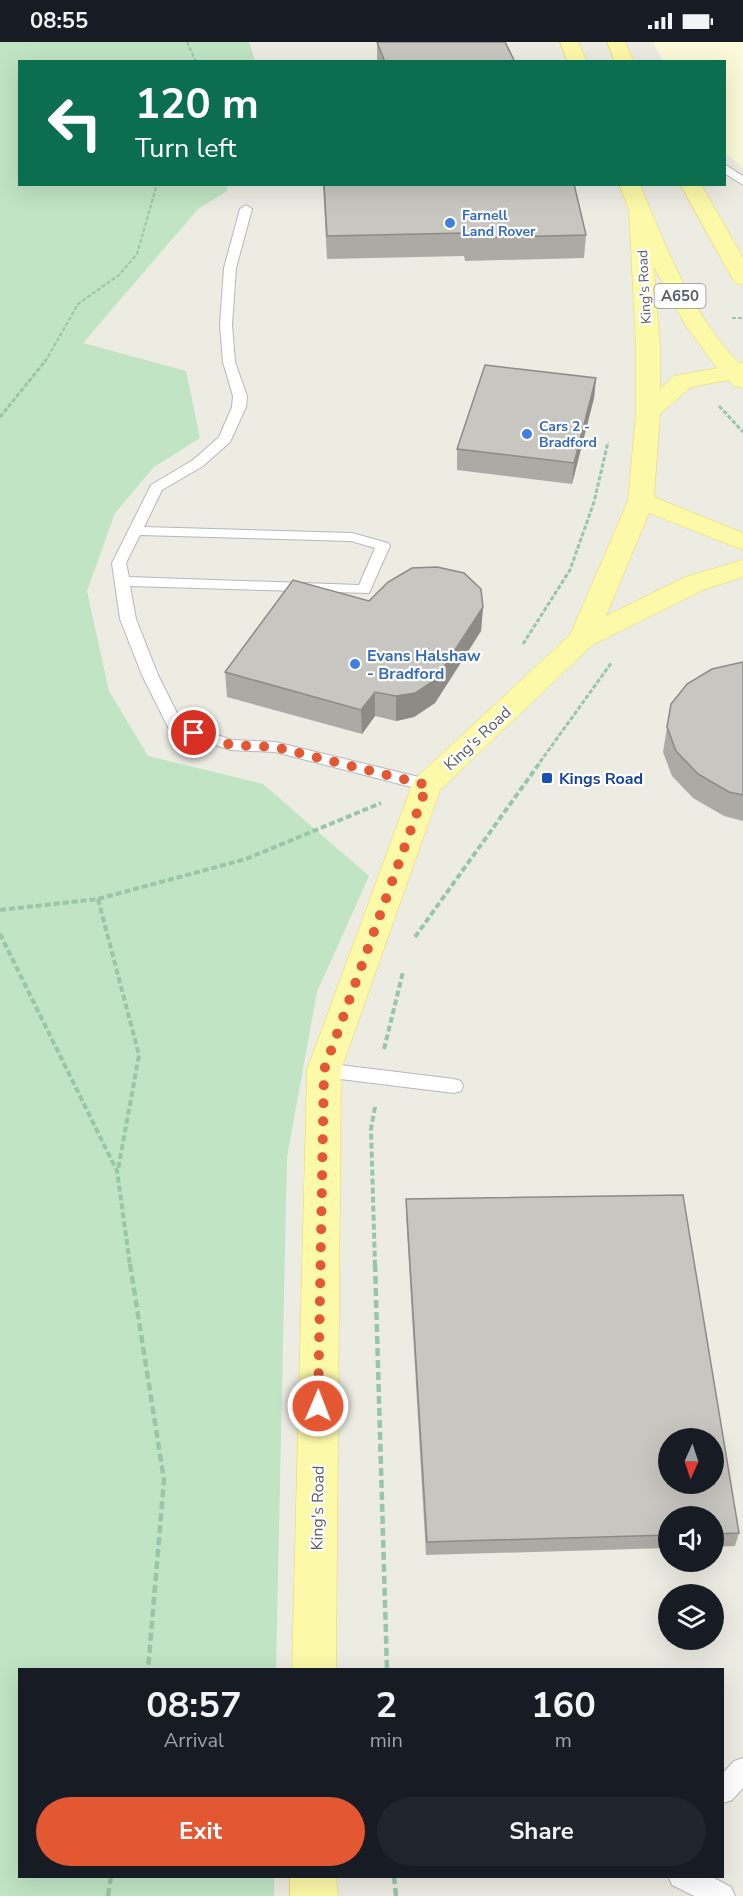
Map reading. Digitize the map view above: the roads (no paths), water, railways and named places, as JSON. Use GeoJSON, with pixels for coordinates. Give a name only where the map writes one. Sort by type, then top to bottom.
{"type":"FeatureCollection","features":[{"type":"Feature","properties":{"kind":"main road"},"geometry":{"type":"LineString","coordinates":[[569,42],[577,60]]}},
{"type":"Feature","properties":{"kind":"main road"},"geometry":{"type":"LineString","coordinates":[[616,42],[624,60]]}},
{"type":"Feature","properties":{"kind":"main road","name":"A650"},"geometry":{"type":"LineString","coordinates":[[630,186],[639,211],[685,306],[709,344],[740,374]]}},
{"type":"Feature","properties":{"kind":"main road"},"geometry":{"type":"LineString","coordinates":[[691,186],[740,268]]}},
{"type":"Feature","properties":{"kind":"main road","name":"King's Road"},"geometry":{"type":"LineString","coordinates":[[582,639],[641,501],[648,412],[648,347],[639,211]]}},
{"type":"Feature","properties":{"kind":"main road"},"geometry":{"type":"LineString","coordinates":[[648,412],[683,381],[740,374]]}},
{"type":"Feature","properties":{"kind":"main road"},"geometry":{"type":"LineString","coordinates":[[641,501],[743,542]]}},
{"type":"Feature","properties":{"kind":"main road","name":"King's Road"},"geometry":{"type":"LineString","coordinates":[[314,1668],[324,1070],[423,784],[582,639],[695,583],[743,568]]}},
{"type":"Feature","properties":{"kind":"main road"},"geometry":{"type":"LineString","coordinates":[[313,1878],[314,1896]]}},
{"type":"Feature","properties":{"kind":"lane"},"geometry":{"type":"LineString","coordinates":[[726,169],[743,182]]}},
{"type":"Feature","properties":{"kind":"lane"},"geometry":{"type":"LineString","coordinates":[[246,209],[230,268],[226,325],[229,362],[240,396],[239,407],[225,440],[198,463],[156,488],[119,563],[128,620],[150,675],[176,728],[231,745],[275,747],[423,784]]}},
{"type":"Feature","properties":{"kind":"lane"},"geometry":{"type":"LineString","coordinates":[[122,581],[364,590],[383,546],[352,537],[134,531]]}},
{"type":"Feature","properties":{"kind":"lane"},"geometry":{"type":"LineString","coordinates":[[324,1070],[454,1086]]}},
{"type":"Feature","properties":{"kind":"lane"},"geometry":{"type":"LineString","coordinates":[[724,1790],[743,1770]]}},
{"type":"Feature","properties":{"kind":"lane"},"geometry":{"type":"LineString","coordinates":[[685,1878],[722,1896]]}},
{"type":"Feature","properties":{"kind":"place","name":"Farnell Land Rover"},"geometry":{"type":"Point","coordinates":[450,223]}},
{"type":"Feature","properties":{"kind":"place","name":"Cars 2 - Bradford"},"geometry":{"type":"Point","coordinates":[527,434]}},
{"type":"Feature","properties":{"kind":"place","name":"Evans Halshaw - Bradford"},"geometry":{"type":"Point","coordinates":[355,664]}},
{"type":"Feature","properties":{"kind":"place","name":"Kings Road"},"geometry":{"type":"Point","coordinates":[547,778]}}]}
